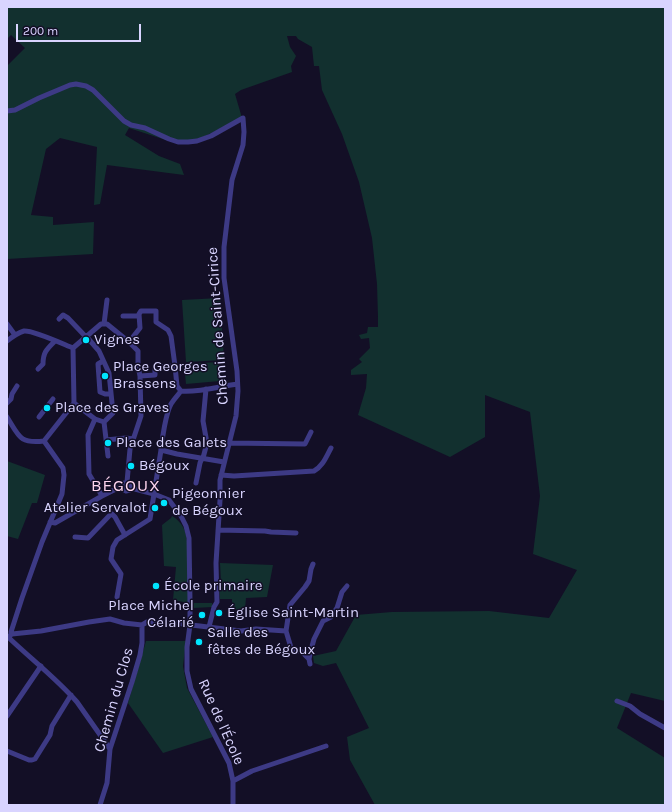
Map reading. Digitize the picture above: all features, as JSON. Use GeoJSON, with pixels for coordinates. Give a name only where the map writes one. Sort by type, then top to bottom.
{"type":"FeatureCollection","features":[{"type":"Feature","properties":{"kind":"street","name":"Chemin de Saint-Cirice"},"geometry":{"type":"LineString","coordinates":[[7,111],[15,110],[39,98],[76,84],[86,86],[93,90],[131,126],[145,128],[178,142],[197,141],[211,136],[243,118],[243,145],[232,180],[224,247],[224,278],[236,371],[237,404],[236,416],[220,480],[216,563],[217,602],[214,607],[209,627]]}},
{"type":"Feature","properties":{"kind":"street"},"geometry":{"type":"LineString","coordinates":[[104,324],[106,300]]}},
{"type":"Feature","properties":{"kind":"street"},"geometry":{"type":"LineString","coordinates":[[129,342],[140,328],[139,314],[142,311],[156,311],[156,322],[168,330],[171,336],[177,386],[181,391]]}},
{"type":"Feature","properties":{"kind":"street"},"geometry":{"type":"LineString","coordinates":[[59,319],[63,315],[68,318],[100,351],[109,373],[113,413],[104,422]]}},
{"type":"Feature","properties":{"kind":"street"},"geometry":{"type":"LineString","coordinates":[[123,316],[140,316]]}},
{"type":"Feature","properties":{"kind":"street"},"geometry":{"type":"LineString","coordinates":[[7,324],[15,335]]}},
{"type":"Feature","properties":{"kind":"street"},"geometry":{"type":"LineString","coordinates":[[44,441],[74,403],[73,348],[101,324],[107,324],[138,351],[141,416],[130,448],[127,482],[130,484],[131,488],[126,491],[122,486]]}},
{"type":"Feature","properties":{"kind":"street"},"geometry":{"type":"LineString","coordinates":[[7,341],[15,335],[28,331],[73,348]]}},
{"type":"Feature","properties":{"kind":"street"},"geometry":{"type":"LineString","coordinates":[[38,369],[43,364],[44,353],[55,341]]}},
{"type":"Feature","properties":{"kind":"street"},"geometry":{"type":"LineString","coordinates":[[103,360],[98,364],[100,392],[111,394]]}},
{"type":"Feature","properties":{"kind":"street"},"geometry":{"type":"LineString","coordinates":[[140,376],[155,375],[155,367],[174,366]]}},
{"type":"Feature","properties":{"kind":"street"},"geometry":{"type":"LineString","coordinates":[[181,391],[237,384]]}},
{"type":"Feature","properties":{"kind":"street"},"geometry":{"type":"LineString","coordinates":[[7,403],[11,399],[17,386]]}},
{"type":"Feature","properties":{"kind":"street"},"geometry":{"type":"LineString","coordinates":[[196,483],[200,462],[207,443],[203,421],[206,389]]}},
{"type":"Feature","properties":{"kind":"street"},"geometry":{"type":"LineString","coordinates":[[117,596],[121,574],[111,559],[113,547],[117,540],[150,519],[162,440],[168,412],[181,391]]}},
{"type":"Feature","properties":{"kind":"street"},"geometry":{"type":"LineString","coordinates":[[39,417],[53,399]]}},
{"type":"Feature","properties":{"kind":"street"},"geometry":{"type":"LineString","coordinates":[[74,403],[95,419],[104,422]]}},
{"type":"Feature","properties":{"kind":"street"},"geometry":{"type":"LineString","coordinates":[[7,417],[19,437],[23,440],[44,441]]}},
{"type":"Feature","properties":{"kind":"street"},"geometry":{"type":"LineString","coordinates":[[95,419],[88,435],[89,474],[102,496]]}},
{"type":"Feature","properties":{"kind":"street"},"geometry":{"type":"LineString","coordinates":[[104,422],[108,456]]}},
{"type":"Feature","properties":{"kind":"street"},"geometry":{"type":"LineString","coordinates":[[229,442],[305,444],[311,432]]}},
{"type":"Feature","properties":{"kind":"street"},"geometry":{"type":"LineString","coordinates":[[106,440],[126,438],[133,440]]}},
{"type":"Feature","properties":{"kind":"street"},"geometry":{"type":"LineString","coordinates":[[9,636],[50,522],[62,494],[64,475],[63,468],[44,441]]}},
{"type":"Feature","properties":{"kind":"street"},"geometry":{"type":"LineString","coordinates":[[221,475],[234,476],[314,471],[323,463],[331,448]]}},
{"type":"Feature","properties":{"kind":"street"},"geometry":{"type":"LineString","coordinates":[[161,450],[224,462]]}},
{"type":"Feature","properties":{"kind":"street"},"geometry":{"type":"LineString","coordinates":[[50,522],[55,523],[127,482]]}},
{"type":"Feature","properties":{"kind":"street","name":"Rue de l'École"},"geometry":{"type":"LineString","coordinates":[[131,488],[154,494],[169,500],[186,526],[190,538],[190,625],[187,647],[187,672],[191,689],[229,763],[233,781],[234,805]]}},
{"type":"Feature","properties":{"kind":"street"},"geometry":{"type":"LineString","coordinates":[[75,537],[88,538],[112,514],[125,535]]}},
{"type":"Feature","properties":{"kind":"street"},"geometry":{"type":"LineString","coordinates":[[218,530],[296,533]]}},
{"type":"Feature","properties":{"kind":"street"},"geometry":{"type":"LineString","coordinates":[[313,564],[310,569],[309,581],[290,605],[286,630],[292,651],[301,651],[309,662],[314,639],[323,621],[331,617],[337,608],[342,592],[347,586]]}},
{"type":"Feature","properties":{"kind":"street"},"geometry":{"type":"LineString","coordinates":[[9,636],[110,619],[124,623],[142,625],[147,622],[175,623],[241,631],[256,628],[286,630]]}},
{"type":"Feature","properties":{"kind":"street","name":"Chemin du Clos"},"geometry":{"type":"LineString","coordinates":[[100,805],[107,783],[110,748],[138,662],[142,643],[142,625]]}},
{"type":"Feature","properties":{"kind":"street"},"geometry":{"type":"LineString","coordinates":[[9,636],[71,695],[110,748]]}},
{"type":"Feature","properties":{"kind":"street"},"geometry":{"type":"LineString","coordinates":[[7,715],[41,666]]}},
{"type":"Feature","properties":{"kind":"street"},"geometry":{"type":"LineString","coordinates":[[7,751],[29,760],[35,759],[50,735],[52,726],[71,695]]}},
{"type":"Feature","properties":{"kind":"street"},"geometry":{"type":"LineString","coordinates":[[617,701],[630,706],[640,714],[665,728]]}},
{"type":"Feature","properties":{"kind":"street"},"geometry":{"type":"LineString","coordinates":[[233,781],[252,771],[326,746]]}},
{"type":"Feature","properties":{"kind":"green space"},"geometry":{"type":"Polygon","coordinates":[[[7,7],[665,7],[665,701],[631,693],[617,728],[665,758],[665,805],[375,805],[350,760],[347,737],[369,728],[336,663],[323,666],[314,663],[313,656],[336,651],[356,615],[392,612],[489,611],[549,618],[577,570],[533,554],[540,496],[530,412],[485,395],[485,437],[450,457],[358,415],[366,388],[367,374],[351,375],[351,370],[362,362],[359,359],[370,348],[369,338],[361,339],[359,335],[367,333],[368,327],[378,327],[377,284],[372,238],[359,182],[342,134],[322,90],[319,66],[314,66],[312,47],[298,39],[296,36],[287,36],[290,47],[296,56],[291,66],[292,72],[241,90],[235,94],[242,118],[201,138],[175,143],[129,128],[125,135],[159,156],[180,164],[184,175],[107,165],[100,204],[94,205],[97,147],[60,138],[46,149],[31,215],[53,217],[53,225],[94,222],[93,254],[7,259],[7,66],[25,48],[11,35],[7,39],[7,7]]]}},
{"type":"Feature","properties":{"kind":"green space"},"geometry":{"type":"Polygon","coordinates":[[[220,298],[224,360],[186,362],[182,300],[220,298]]]}},
{"type":"Feature","properties":{"kind":"green space"},"geometry":{"type":"Polygon","coordinates":[[[219,362],[220,381],[186,384],[184,364],[219,362]]]}},
{"type":"Feature","properties":{"kind":"green space"},"geometry":{"type":"Polygon","coordinates":[[[7,461],[45,475],[37,503],[32,503],[18,539],[7,536],[7,461]]]}},
{"type":"Feature","properties":{"kind":"green space"},"geometry":{"type":"Polygon","coordinates":[[[172,516],[181,524],[187,541],[189,603],[173,600],[176,567],[164,566],[162,525],[172,516]]]}},
{"type":"Feature","properties":{"kind":"green space"},"geometry":{"type":"Polygon","coordinates":[[[220,563],[273,565],[267,597],[246,598],[245,609],[232,610],[232,599],[220,599],[220,563]]]}},
{"type":"Feature","properties":{"kind":"green space"},"geometry":{"type":"Polygon","coordinates":[[[193,603],[212,603],[213,607],[193,608],[193,603]]]}},
{"type":"Feature","properties":{"kind":"green space"},"geometry":{"type":"Polygon","coordinates":[[[146,641],[186,641],[183,666],[187,688],[213,737],[163,753],[128,703],[146,641]]]}},
{"type":"Feature","properties":{"kind":"place","name":"Vignes"},"geometry":{"type":"Point","coordinates":[86,340]}},
{"type":"Feature","properties":{"kind":"place","name":"Place Georges Brassens"},"geometry":{"type":"Point","coordinates":[105,376]}},
{"type":"Feature","properties":{"kind":"place","name":"Place des Graves"},"geometry":{"type":"Point","coordinates":[47,408]}},
{"type":"Feature","properties":{"kind":"place","name":"Place des Galets"},"geometry":{"type":"Point","coordinates":[108,443]}},
{"type":"Feature","properties":{"kind":"place","name":"Bégoux"},"geometry":{"type":"Point","coordinates":[131,466]}},
{"type":"Feature","properties":{"kind":"place","name":"Pigeonnier de Bégoux"},"geometry":{"type":"Point","coordinates":[164,503]}},
{"type":"Feature","properties":{"kind":"place","name":"Atelier Servalot"},"geometry":{"type":"Point","coordinates":[155,508]}},
{"type":"Feature","properties":{"kind":"place","name":"École primaire"},"geometry":{"type":"Point","coordinates":[156,586]}},
{"type":"Feature","properties":{"kind":"place","name":"Église Saint-Martin"},"geometry":{"type":"Point","coordinates":[219,613]}},
{"type":"Feature","properties":{"kind":"place","name":"Place Michel Célarié"},"geometry":{"type":"Point","coordinates":[202,615]}},
{"type":"Feature","properties":{"kind":"place","name":"Salle des fêtes de Bégoux"},"geometry":{"type":"Point","coordinates":[199,642]}},
{"type":"Feature","properties":{"kind":"district","name":"BÉGOUX"},"geometry":{"type":"Point","coordinates":[126,486]}}]}
